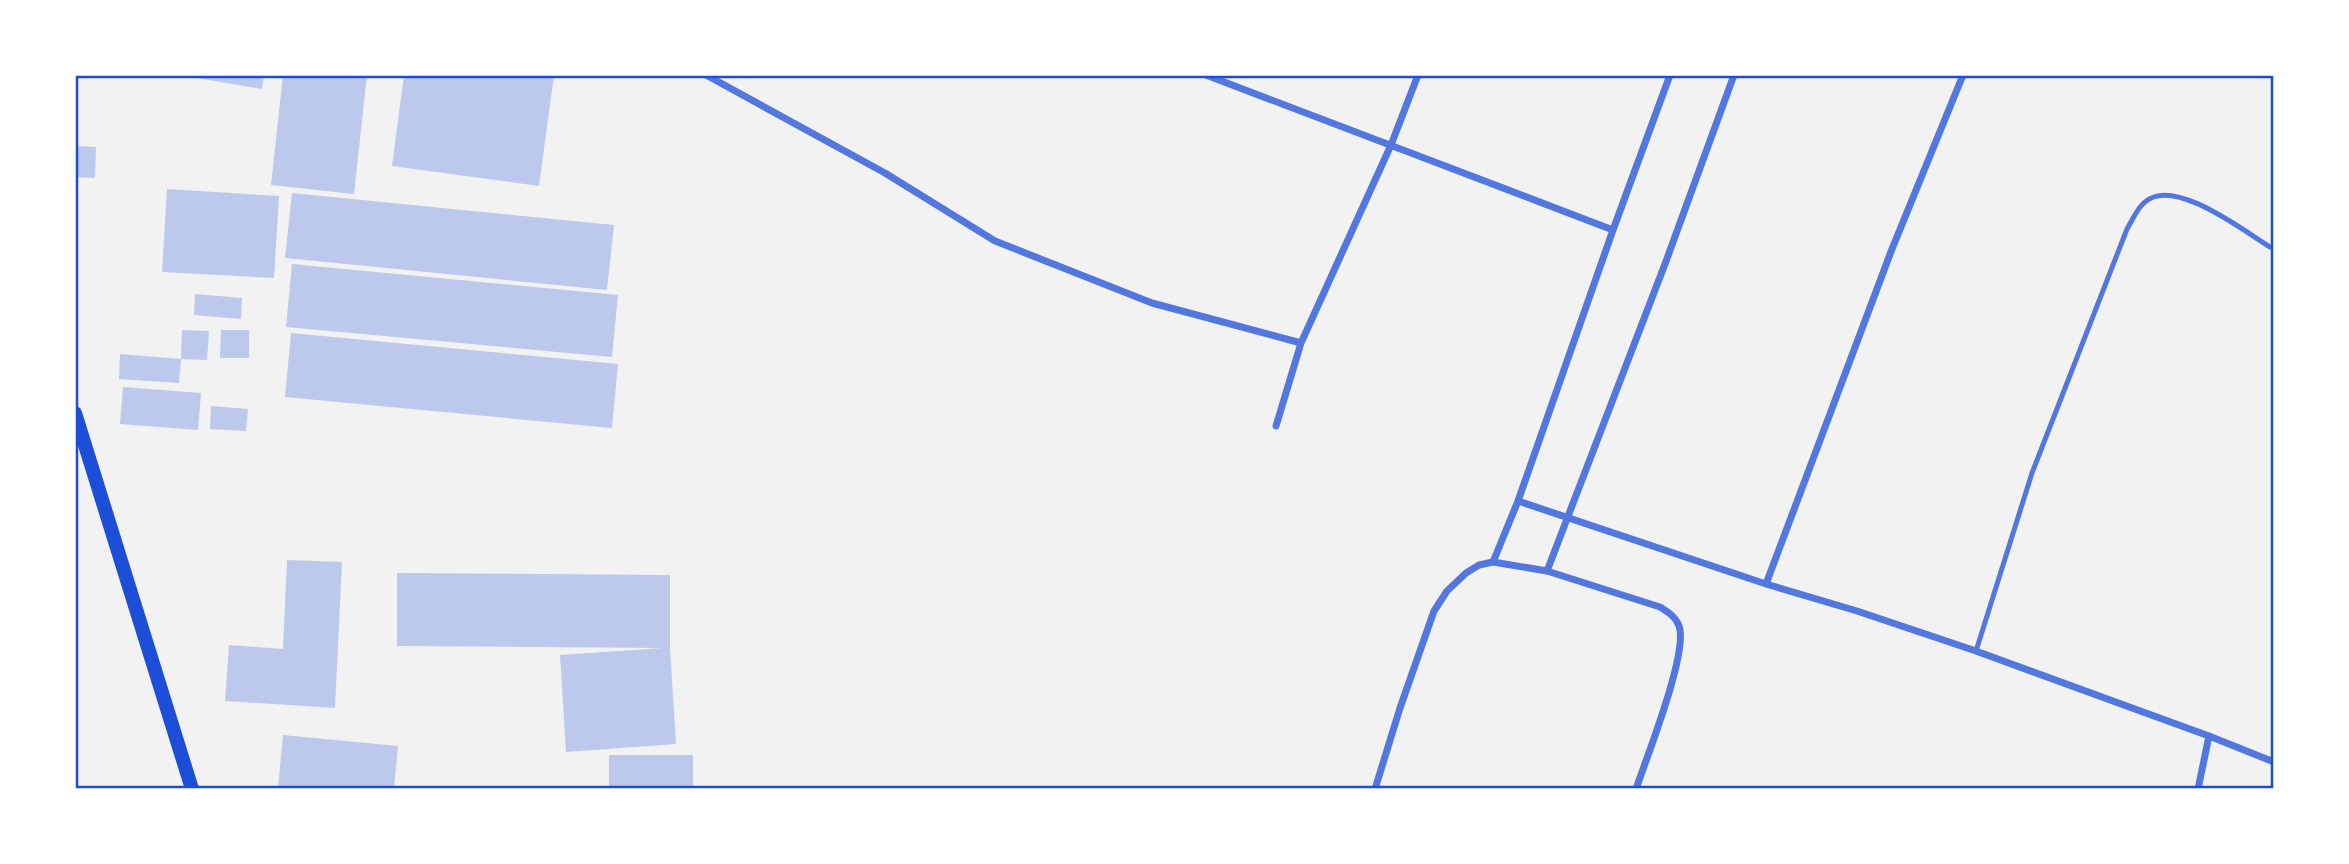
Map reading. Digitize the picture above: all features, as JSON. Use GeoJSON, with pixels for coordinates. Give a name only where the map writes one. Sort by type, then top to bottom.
{"type":"FeatureCollection","features":[{"type":"Feature","properties":{"kind":"main road"},"geometry":{"type":"LineString","coordinates":[[75,413],[192,789]]}},
{"type":"Feature","properties":{"kind":"street"},"geometry":{"type":"LineString","coordinates":[[706,75],[885,173],[995,241],[1152,303],[1301,343]]}},
{"type":"Feature","properties":{"kind":"street"},"geometry":{"type":"LineString","coordinates":[[1206,75],[1613,230]]}},
{"type":"Feature","properties":{"kind":"street"},"geometry":{"type":"LineString","coordinates":[[1276,426],[1301,343],[1391,145],[1418,75]]}},
{"type":"Feature","properties":{"kind":"street"},"geometry":{"type":"LineString","coordinates":[[1493,562],[1518,501],[1670,75]]}},
{"type":"Feature","properties":{"kind":"street"},"geometry":{"type":"LineString","coordinates":[[1546,571],[1734,75]]}},
{"type":"Feature","properties":{"kind":"street"},"geometry":{"type":"LineString","coordinates":[[1766,584],[1892,249],[1963,75]]}},
{"type":"Feature","properties":{"kind":"street"},"geometry":{"type":"LineString","coordinates":[[1518,501],[1976,651],[2274,762]]}},
{"type":"Feature","properties":{"kind":"street"},"geometry":{"type":"LineString","coordinates":[[1376,789],[1434,611],[1447,591],[1466,573],[1479,565],[1493,562],[1546,571],[1660,607],[1674,617],[1682,638],[1678,663],[1636,789]]}},
{"type":"Feature","properties":{"kind":"street"},"geometry":{"type":"LineString","coordinates":[[2198,789],[2209,736]]}},
{"type":"Feature","properties":{"kind":"lane"},"geometry":{"type":"LineString","coordinates":[[1976,651],[2032,473],[2127,229],[2144,202],[2156,195],[2168,194],[2186,199],[2208,208],[2270,247]]}},
{"type":"Feature","properties":{"kind":"building"},"geometry":{"type":"Polygon","coordinates":[[[179,75],[264,75],[262,89],[179,75]]]}},
{"type":"Feature","properties":{"kind":"building"},"geometry":{"type":"Polygon","coordinates":[[[283,75],[367,75],[354,194],[271,185],[283,75]]]}},
{"type":"Feature","properties":{"kind":"building"},"geometry":{"type":"Polygon","coordinates":[[[404,75],[554,75],[539,186],[392,166],[404,75]]]}},
{"type":"Feature","properties":{"kind":"building"},"geometry":{"type":"Polygon","coordinates":[[[75,146],[96,147],[95,178],[75,177],[75,146]]]}},
{"type":"Feature","properties":{"kind":"building"},"geometry":{"type":"Polygon","coordinates":[[[167,189],[279,196],[274,278],[162,272],[167,189]]]}},
{"type":"Feature","properties":{"kind":"building"},"geometry":{"type":"Polygon","coordinates":[[[292,193],[614,225],[607,290],[285,258],[292,193]]]}},
{"type":"Feature","properties":{"kind":"building"},"geometry":{"type":"Polygon","coordinates":[[[292,264],[618,295],[612,357],[286,327],[292,264]]]}},
{"type":"Feature","properties":{"kind":"building"},"geometry":{"type":"Polygon","coordinates":[[[195,294],[242,298],[241,319],[194,315],[195,294]]]}},
{"type":"Feature","properties":{"kind":"building"},"geometry":{"type":"Polygon","coordinates":[[[182,330],[209,331],[207,360],[181,359],[182,330]]]}},
{"type":"Feature","properties":{"kind":"building"},"geometry":{"type":"Polygon","coordinates":[[[221,330],[249,330],[249,358],[220,358],[221,330]]]}},
{"type":"Feature","properties":{"kind":"building"},"geometry":{"type":"Polygon","coordinates":[[[291,333],[618,364],[612,428],[285,397],[291,333]]]}},
{"type":"Feature","properties":{"kind":"building"},"geometry":{"type":"Polygon","coordinates":[[[120,354],[181,359],[179,383],[119,379],[120,354]]]}},
{"type":"Feature","properties":{"kind":"building"},"geometry":{"type":"Polygon","coordinates":[[[123,387],[201,393],[198,430],[120,424],[123,387]]]}},
{"type":"Feature","properties":{"kind":"building"},"geometry":{"type":"Polygon","coordinates":[[[211,406],[248,409],[246,431],[210,429],[211,406]]]}},
{"type":"Feature","properties":{"kind":"building"},"geometry":{"type":"Polygon","coordinates":[[[287,560],[342,562],[335,708],[225,701],[229,645],[283,649],[287,560]]]}},
{"type":"Feature","properties":{"kind":"building"},"geometry":{"type":"Polygon","coordinates":[[[397,573],[670,575],[670,648],[676,744],[566,752],[560,655],[663,648],[397,646],[397,573]]]}},
{"type":"Feature","properties":{"kind":"building"},"geometry":{"type":"Polygon","coordinates":[[[283,735],[398,746],[394,789],[278,789],[283,735]]]}},
{"type":"Feature","properties":{"kind":"building"},"geometry":{"type":"Polygon","coordinates":[[[609,755],[693,755],[693,789],[609,789],[609,755]]]}}]}
